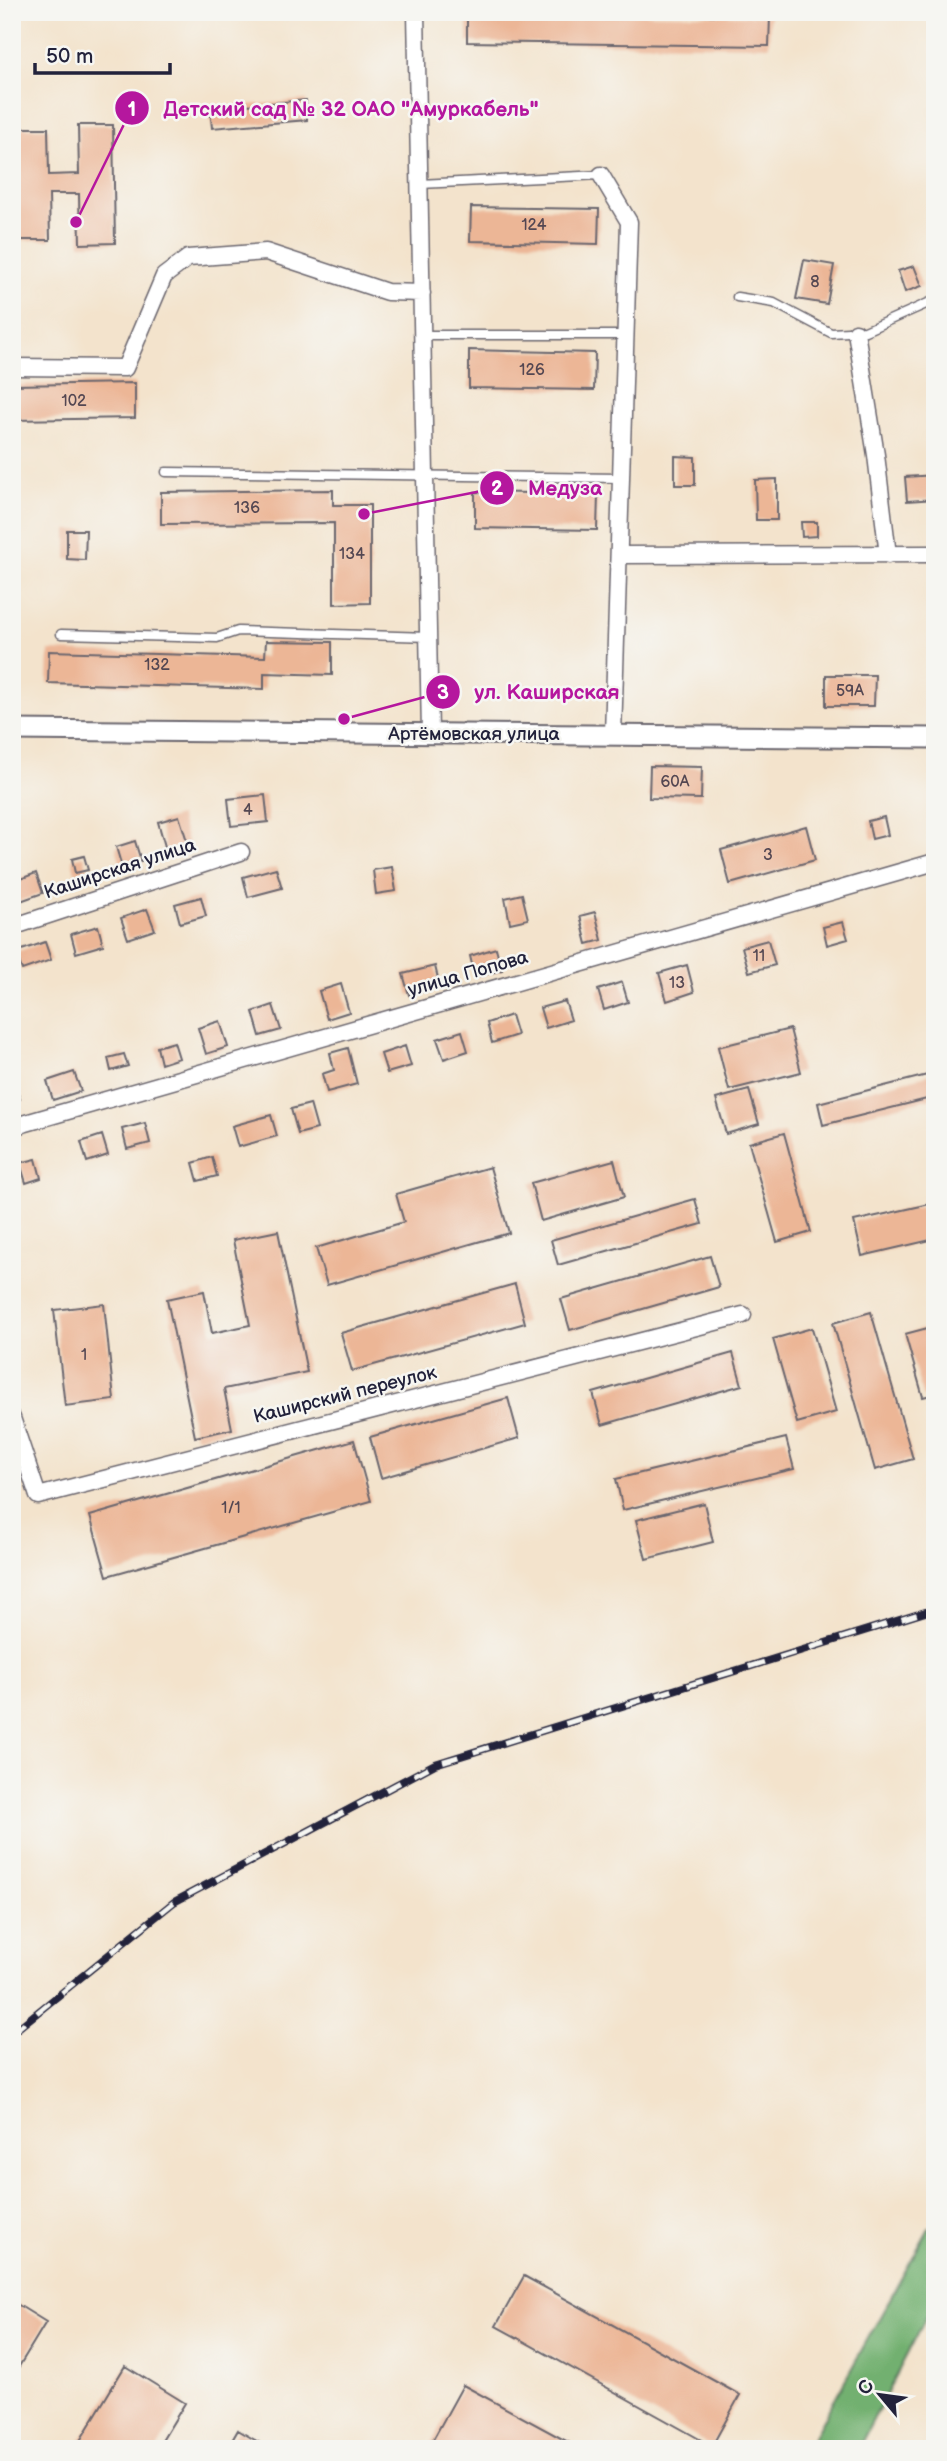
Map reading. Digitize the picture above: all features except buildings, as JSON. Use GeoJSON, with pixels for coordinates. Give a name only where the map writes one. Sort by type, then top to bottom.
{"type":"FeatureCollection","features":[{"type":"Feature","properties":{"kind":"street"},"geometry":{"type":"LineString","coordinates":[[416,12],[430,733]]}},
{"type":"Feature","properties":{"kind":"street"},"geometry":{"type":"LineString","coordinates":[[601,175],[629,222],[613,735]]}},
{"type":"Feature","properties":{"kind":"street"},"geometry":{"type":"LineString","coordinates":[[12,367],[125,368],[164,276],[188,258],[266,251],[387,292],[422,293]]}},
{"type":"Feature","properties":{"kind":"street"},"geometry":{"type":"LineString","coordinates":[[856,332],[876,454],[888,555]]}},
{"type":"Feature","properties":{"kind":"street"},"geometry":{"type":"LineString","coordinates":[[619,555],[935,554]]}},
{"type":"Feature","properties":{"kind":"street","name":"Артёмовская улица"},"geometry":{"type":"LineString","coordinates":[[12,730],[935,738]]}},
{"type":"Feature","properties":{"kind":"street","name":"Каширская улица"},"geometry":{"type":"LineString","coordinates":[[12,927],[241,852]]}},
{"type":"Feature","properties":{"kind":"street","name":"улица Попова"},"geometry":{"type":"LineString","coordinates":[[12,1127],[935,862]]}},
{"type":"Feature","properties":{"kind":"street","name":"Каширский переулок"},"geometry":{"type":"LineString","coordinates":[[12,1418],[38,1496],[743,1315]]}},
{"type":"Feature","properties":{"kind":"lane"},"geometry":{"type":"LineString","coordinates":[[420,184],[601,175]]}},
{"type":"Feature","properties":{"kind":"lane"},"geometry":{"type":"LineString","coordinates":[[737,297],[774,303],[831,333],[865,331],[935,300]]}},
{"type":"Feature","properties":{"kind":"lane"},"geometry":{"type":"LineString","coordinates":[[423,335],[625,335]]}},
{"type":"Feature","properties":{"kind":"lane"},"geometry":{"type":"LineString","coordinates":[[166,472],[621,478]]}},
{"type":"Feature","properties":{"kind":"lane"},"geometry":{"type":"LineString","coordinates":[[61,634],[217,638],[238,631],[429,637]]}},
{"type":"Feature","properties":{"kind":"green space"},"geometry":{"type":"Polygon","coordinates":[[[935,2226],[935,2307],[931,2308],[858,2449],[807,2449],[929,2228],[935,2226]]]}},
{"type":"Feature","properties":{"kind":"railway"},"geometry":{"type":"LineString","coordinates":[[12,2033],[174,1902],[435,1764],[935,1609]]}},
{"type":"Feature","properties":{"kind":"place","name":"Детский сад № 32 ОАО \"Амуркабель\""},"geometry":{"type":"Point","coordinates":[76,222]}},
{"type":"Feature","properties":{"kind":"place","name":"Медуза"},"geometry":{"type":"Point","coordinates":[364,514]}},
{"type":"Feature","properties":{"kind":"place","name":"ул. Каширская"},"geometry":{"type":"Point","coordinates":[344,719]}}]}
